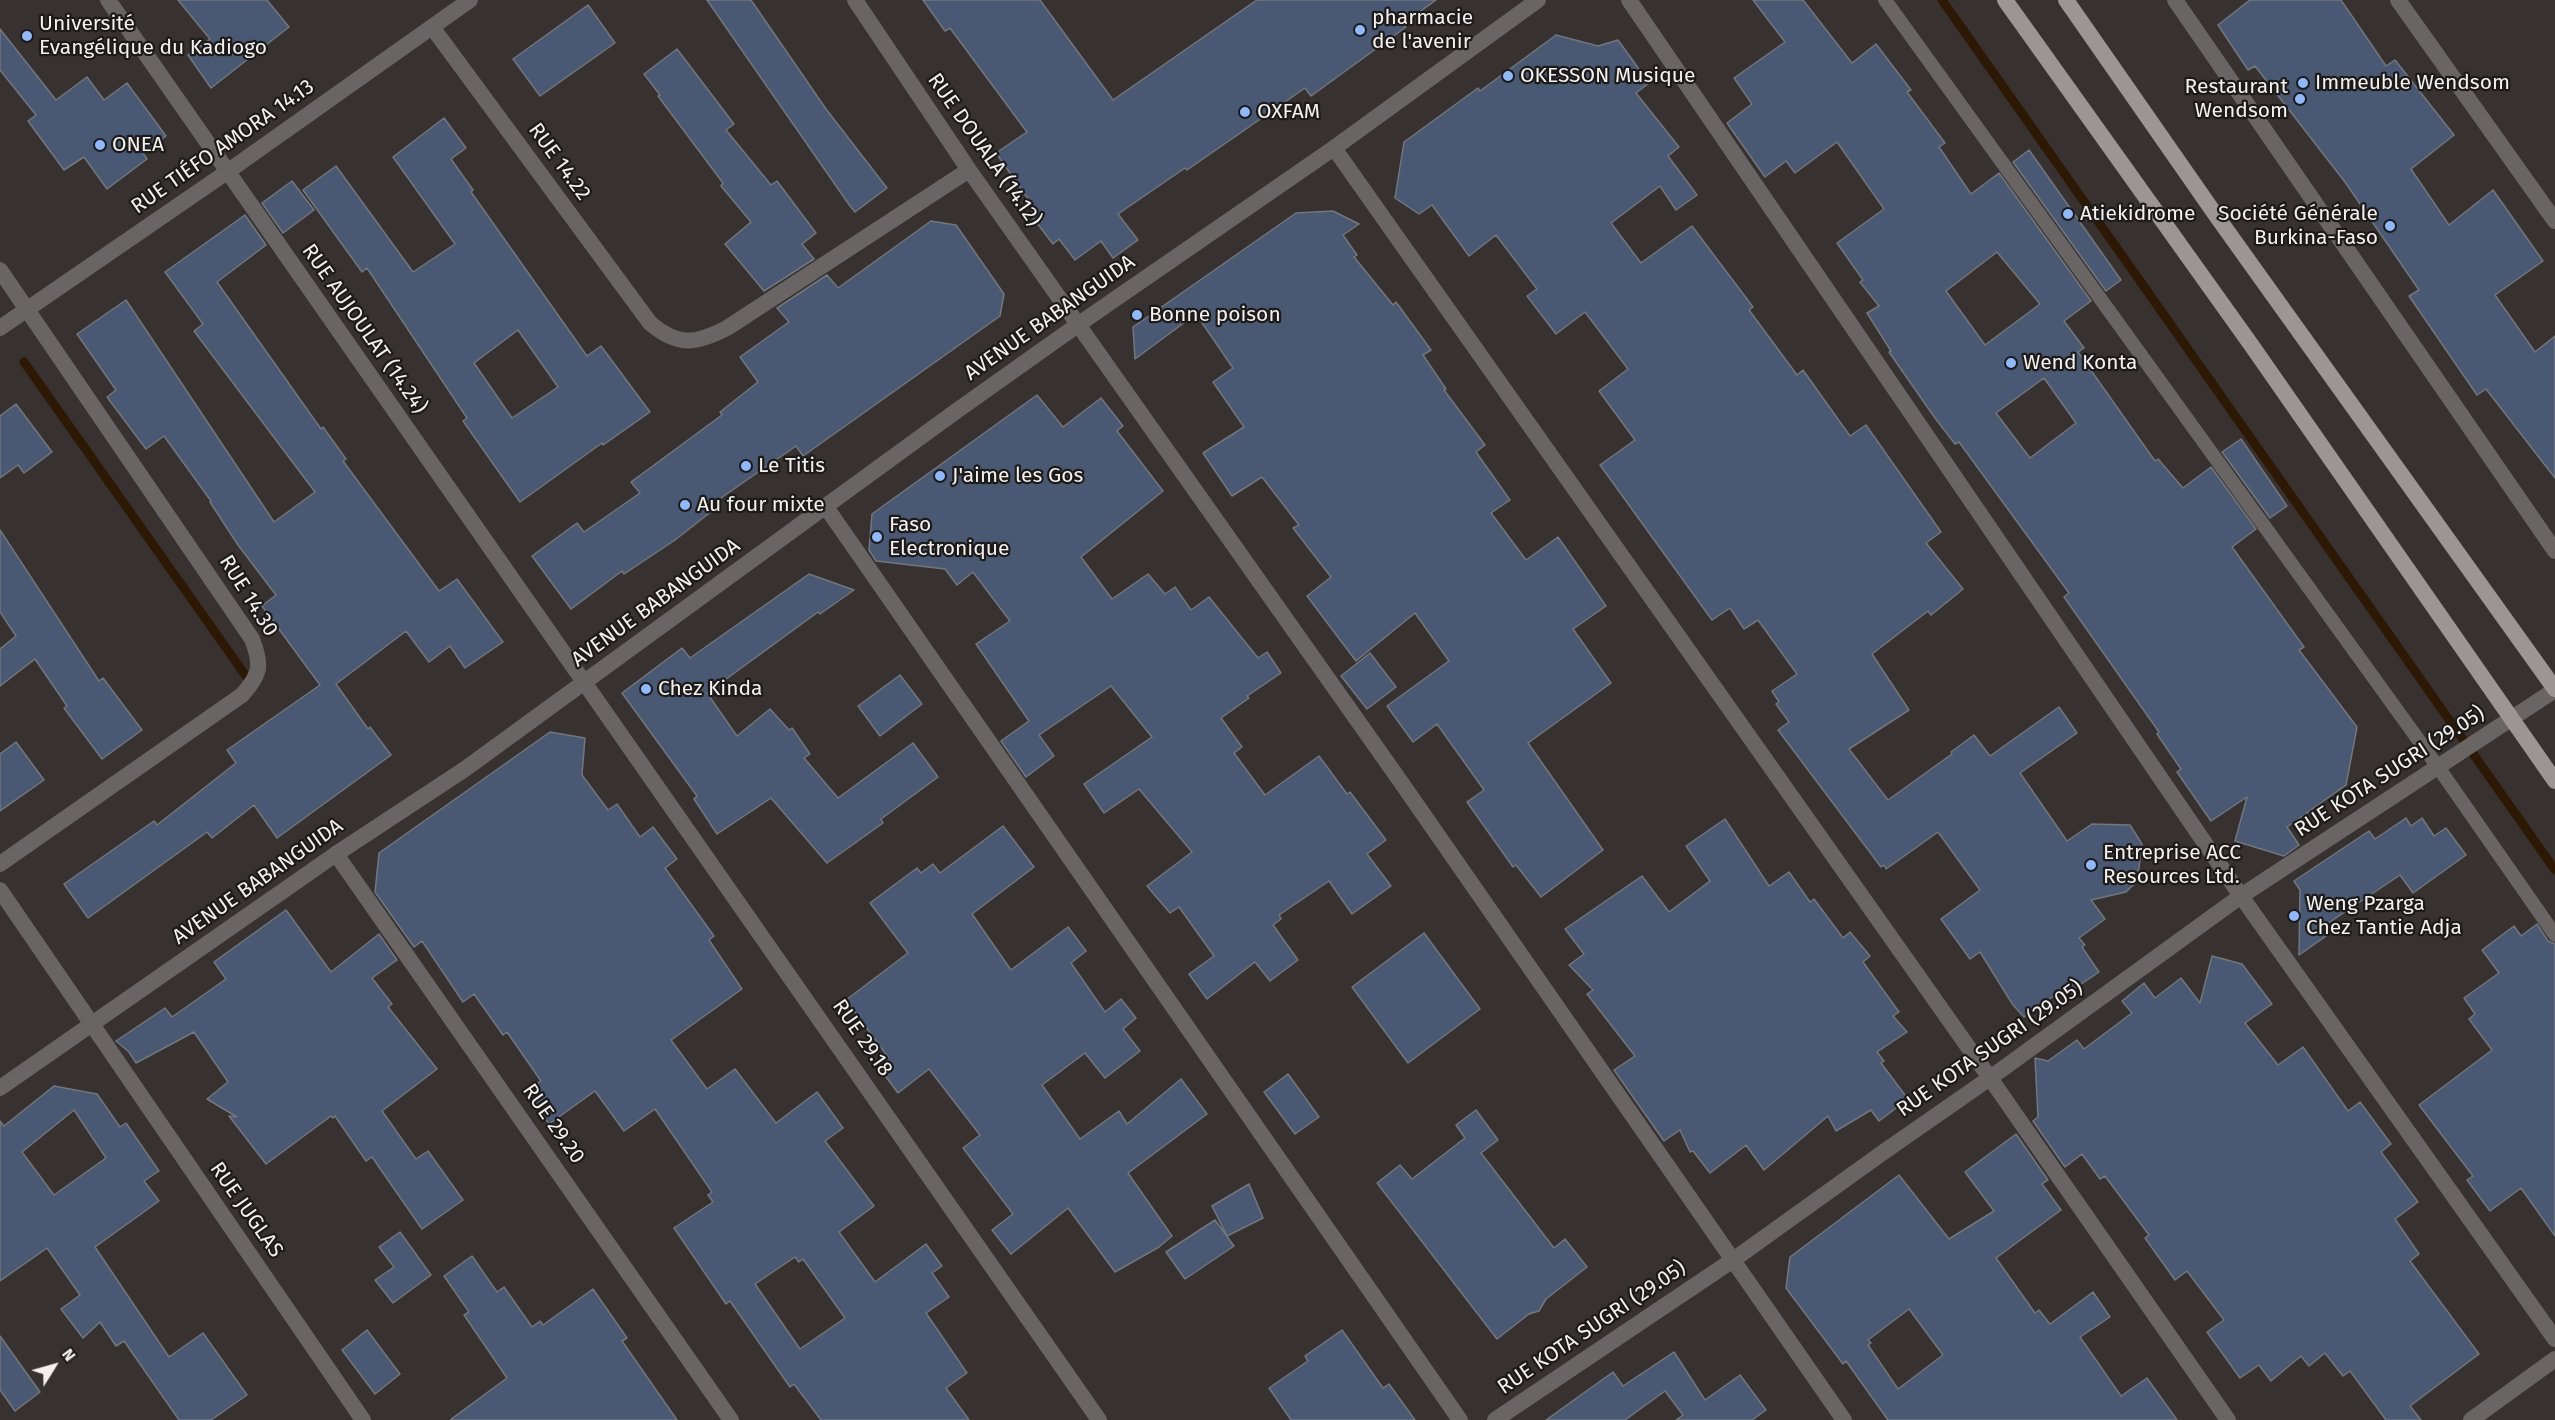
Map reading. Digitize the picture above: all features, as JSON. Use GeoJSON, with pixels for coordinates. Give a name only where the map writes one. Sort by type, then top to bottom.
{"type":"FeatureCollection","features":[{"type":"Feature","properties":{"kind":"main road"},"geometry":{"type":"LineString","coordinates":[[2005,0],[2246,336],[2555,781]]}},
{"type":"Feature","properties":{"kind":"main road"},"geometry":{"type":"LineString","coordinates":[[2066,0],[2222,224],[2555,690]]}},
{"type":"Feature","properties":{"kind":"street","name":"RUE AUJOULAT (14.24)"},"geometry":{"type":"LineString","coordinates":[[108,0],[584,684]]}},
{"type":"Feature","properties":{"kind":"street","name":"RUE TIÉFO AMORA 14.13"},"geometry":{"type":"LineString","coordinates":[[0,328],[227,172],[470,0]]}},
{"type":"Feature","properties":{"kind":"street","name":"RUE DOUALA (14.12)"},"geometry":{"type":"LineString","coordinates":[[855,0],[969,170],[1079,324],[1844,1420]]}},
{"type":"Feature","properties":{"kind":"street","name":"AVENUE BABANGUIDA"},"geometry":{"type":"LineString","coordinates":[[0,1089],[336,854],[465,769],[1079,324],[1334,148],[1538,0]]}},
{"type":"Feature","properties":{"kind":"street"},"geometry":{"type":"LineString","coordinates":[[1629,0],[2241,896],[2555,1339]]}},
{"type":"Feature","properties":{"kind":"street"},"geometry":{"type":"LineString","coordinates":[[2175,0],[2555,551]]}},
{"type":"Feature","properties":{"kind":"street"},"geometry":{"type":"LineString","coordinates":[[2398,0],[2555,221]]}},
{"type":"Feature","properties":{"kind":"street","name":"RUE 14.22"},"geometry":{"type":"LineString","coordinates":[[432,27],[650,323],[662,333],[676,340],[692,341],[708,338],[727,328],[969,170]]}},
{"type":"Feature","properties":{"kind":"street"},"geometry":{"type":"LineString","coordinates":[[1334,148],[1990,1078],[2228,1420]]}},
{"type":"Feature","properties":{"kind":"street","name":"RUE 14.30"},"geometry":{"type":"LineString","coordinates":[[0,270],[252,639],[258,655],[259,669],[254,682],[242,695],[0,864]]}},
{"type":"Feature","properties":{"kind":"street"},"geometry":{"type":"LineString","coordinates":[[826,507],[1460,1420]]}},
{"type":"Feature","properties":{"kind":"street","name":"RUE 29.18"},"geometry":{"type":"LineString","coordinates":[[584,684],[897,1127],[1099,1420]]}},
{"type":"Feature","properties":{"kind":"street","name":"RUE KOTA SUGRI (29.05)"},"geometry":{"type":"LineString","coordinates":[[1496,1420],[1733,1260],[2241,896],[2513,720],[2555,690]]}},
{"type":"Feature","properties":{"kind":"street","name":"RUE 29.20"},"geometry":{"type":"LineString","coordinates":[[336,854],[731,1420]]}},
{"type":"Feature","properties":{"kind":"street","name":"RUE JUGLAS"},"geometry":{"type":"LineString","coordinates":[[0,890],[363,1420]]}},
{"type":"Feature","properties":{"kind":"street"},"geometry":{"type":"LineString","coordinates":[[2471,1420],[2555,1359]]}},
{"type":"Feature","properties":{"kind":"lane"},"geometry":{"type":"LineString","coordinates":[[1885,0],[2438,767],[2555,935]]}},
{"type":"Feature","properties":{"kind":"building"},"geometry":{"type":"Polygon","coordinates":[[[178,0],[267,0],[289,27],[211,88],[188,55],[210,39],[178,0]]]}},
{"type":"Feature","properties":{"kind":"building"},"geometry":{"type":"Polygon","coordinates":[[[707,0],[751,0],[826,109],[887,188],[855,212],[707,0]]]}},
{"type":"Feature","properties":{"kind":"building"},"geometry":{"type":"Polygon","coordinates":[[[923,0],[1040,0],[1113,100],[1257,0],[1436,0],[1403,24],[1406,27],[1311,96],[1305,88],[1187,170],[1185,168],[1118,214],[1138,240],[1113,258],[1101,241],[1075,260],[1059,239],[1053,244],[1030,214],[1035,209],[996,153],[1027,132],[950,28],[945,31],[923,0]]]}},
{"type":"Feature","properties":{"kind":"building"},"geometry":{"type":"Polygon","coordinates":[[[1753,0],[1803,0],[1852,63],[1876,44],[1911,90],[1907,92],[1945,143],[1939,147],[1971,194],[1999,173],[2091,301],[2064,321],[2084,348],[2078,352],[2155,461],[2158,459],[2183,488],[2211,467],[2256,529],[2232,547],[2304,647],[2299,650],[2357,727],[2346,785],[2287,827],[2299,845],[2284,856],[2235,841],[2247,797],[2211,821],[2177,772],[2181,769],[2157,734],[2159,732],[2064,597],[2069,593],[1959,442],[1955,444],[1935,418],[1889,352],[1891,351],[1867,313],[1879,306],[1860,282],[1863,280],[1837,243],[1884,209],[1837,142],[1795,173],[1786,161],[1765,177],[1727,123],[1752,104],[1734,78],[1785,42],[1753,0]],[[1997,252],[1946,291],[1985,345],[2040,304],[1997,252]],[[2044,378],[1996,413],[2030,458],[2076,423],[2044,378]]]}},
{"type":"Feature","properties":{"kind":"building"},"geometry":{"type":"Polygon","coordinates":[[[2250,0],[2341,0],[2386,66],[2395,60],[2454,135],[2411,169],[2449,225],[2493,190],[2543,261],[2495,295],[2535,352],[2555,336],[2555,478],[2486,389],[2477,395],[2409,296],[2419,290],[2345,182],[2255,66],[2248,70],[2218,25],[2250,0]]]}},
{"type":"Feature","properties":{"kind":"building"},"geometry":{"type":"Polygon","coordinates":[[[588,5],[615,43],[540,96],[513,59],[588,5]]]}},
{"type":"Feature","properties":{"kind":"building","name":"ONEA"},"geometry":{"type":"Polygon","coordinates":[[[0,29],[56,100],[87,77],[104,100],[127,83],[166,136],[143,153],[147,159],[107,189],[84,157],[64,170],[28,121],[36,115],[0,70],[0,29]]]}},
{"type":"Feature","properties":{"kind":"building"},"geometry":{"type":"Polygon","coordinates":[[[1556,35],[1598,46],[1618,40],[1649,83],[1636,93],[1679,147],[1668,156],[1697,195],[1676,210],[1660,186],[1611,223],[1641,263],[1692,226],[1753,307],[1749,310],[1797,375],[1803,370],[1850,436],[1866,425],[1941,532],[1926,543],[1963,589],[1931,615],[1928,611],[1872,654],[1909,710],[1849,749],[1888,800],[1952,754],[1951,752],[1974,735],[1990,756],[2059,707],[2077,733],[2020,773],[2067,841],[2092,824],[2130,825],[2142,844],[2138,875],[2134,884],[2126,892],[2091,900],[2105,919],[2079,938],[2085,945],[2082,947],[2099,972],[2071,991],[2068,986],[2024,1017],[2013,1005],[1980,952],[1970,959],[1941,919],[1980,890],[1938,832],[1886,869],[1884,865],[1881,867],[1778,730],[1789,722],[1776,704],[1779,702],[1772,691],[1797,674],[1758,620],[1744,629],[1730,608],[1712,620],[1600,465],[1635,440],[1599,391],[1628,369],[1585,312],[1556,334],[1527,296],[1537,289],[1496,235],[1469,256],[1432,205],[1419,214],[1395,198],[1404,142],[1478,88],[1480,91],[1556,35]]]}},
{"type":"Feature","properties":{"kind":"building"},"geometry":{"type":"Polygon","coordinates":[[[677,49],[734,124],[726,130],[771,185],[777,181],[816,233],[802,244],[814,259],[764,291],[725,244],[751,222],[721,186],[723,183],[644,74],[677,49]]]}},
{"type":"Feature","properties":{"kind":"building"},"geometry":{"type":"Polygon","coordinates":[[[444,118],[466,148],[451,159],[473,190],[471,192],[587,356],[601,346],[650,412],[603,445],[602,443],[520,502],[463,421],[467,418],[367,268],[362,272],[303,190],[336,166],[413,272],[455,244],[393,157],[444,118]],[[518,330],[474,363],[512,418],[558,387],[518,330]]]}},
{"type":"Feature","properties":{"kind":"building"},"geometry":{"type":"Polygon","coordinates":[[[2029,150],[2121,280],[2106,291],[2013,162],[2029,150]]]}},
{"type":"Feature","properties":{"kind":"building"},"geometry":{"type":"Polygon","coordinates":[[[292,181],[314,210],[283,233],[262,203],[292,181]]]}},
{"type":"Feature","properties":{"kind":"building"},"geometry":{"type":"Polygon","coordinates":[[[1333,211],[1359,224],[1343,235],[1357,255],[1354,257],[1393,305],[1396,302],[1431,350],[1423,355],[1446,389],[1444,390],[1485,445],[1476,452],[1510,500],[1491,513],[1526,560],[1558,537],[1606,606],[1573,629],[1611,683],[1528,743],[1603,850],[1541,897],[1516,865],[1513,867],[1467,802],[1484,790],[1437,724],[1413,742],[1387,706],[1449,661],[1415,613],[1356,661],[1307,596],[1331,577],[1293,528],[1299,525],[1262,477],[1232,496],[1203,453],[1244,427],[1213,382],[1233,368],[1196,314],[1135,359],[1133,327],[1296,213],[1333,211]]]}},
{"type":"Feature","properties":{"kind":"building"},"geometry":{"type":"Polygon","coordinates":[[[245,215],[266,245],[217,282],[321,429],[323,427],[346,459],[343,461],[439,591],[457,579],[503,642],[465,668],[450,646],[429,662],[406,631],[336,684],[368,729],[370,727],[391,755],[277,838],[254,805],[212,838],[207,832],[88,918],[64,884],[154,821],[157,825],[236,763],[227,750],[320,685],[262,606],[276,595],[238,545],[211,501],[164,436],[146,449],[107,397],[116,390],[77,334],[126,300],[274,522],[315,492],[194,331],[203,324],[165,272],[245,215]]]}},
{"type":"Feature","properties":{"kind":"building"},"geometry":{"type":"Polygon","coordinates":[[[931,221],[956,225],[1004,294],[1000,316],[803,456],[796,446],[718,500],[721,504],[675,540],[624,574],[622,571],[571,609],[532,556],[577,523],[584,532],[640,493],[631,482],[722,415],[720,412],[758,382],[740,357],[789,322],[777,308],[827,275],[838,288],[931,221]]]}},
{"type":"Feature","properties":{"kind":"building"},"geometry":{"type":"Polygon","coordinates":[[[1037,395],[1063,427],[1101,398],[1123,426],[1117,431],[1163,491],[1081,557],[1112,599],[1148,574],[1165,594],[1175,587],[1191,610],[1209,597],[1258,658],[1267,652],[1281,673],[1247,696],[1249,698],[1221,718],[1242,747],[1234,753],[1265,795],[1319,756],[1347,794],[1350,792],[1386,840],[1367,854],[1391,886],[1352,914],[1329,881],[1279,915],[1281,919],[1273,925],[1298,960],[1270,981],[1255,962],[1207,999],[1189,974],[1214,956],[1179,907],[1170,913],[1147,886],[1192,852],[1139,789],[1104,813],[1084,784],[1152,737],[1111,686],[1039,735],[1054,756],[1026,777],[1001,741],[1029,721],[976,644],[1010,621],[973,572],[957,585],[945,569],[876,561],[869,550],[872,514],[1037,395]]]}},
{"type":"Feature","properties":{"kind":"building"},"geometry":{"type":"Polygon","coordinates":[[[16,404],[52,452],[24,473],[18,465],[0,478],[0,416],[16,404]]]}},
{"type":"Feature","properties":{"kind":"building"},"geometry":{"type":"Polygon","coordinates":[[[2241,439],[2287,506],[2270,518],[2222,452],[2241,439]]]}},
{"type":"Feature","properties":{"kind":"building"},"geometry":{"type":"Polygon","coordinates":[[[0,530],[99,681],[103,678],[142,730],[102,759],[64,708],[67,706],[35,659],[0,686],[0,649],[16,636],[0,612],[0,530]]]}},
{"type":"Feature","properties":{"kind":"building"},"geometry":{"type":"Polygon","coordinates":[[[809,574],[854,590],[820,614],[818,612],[707,693],[737,736],[770,709],[789,730],[792,728],[810,754],[804,758],[838,798],[913,743],[938,777],[881,819],[883,823],[827,863],[771,798],[717,834],[694,799],[697,796],[622,693],[682,648],[690,658],[809,574]]]}},
{"type":"Feature","properties":{"kind":"building"},"geometry":{"type":"Polygon","coordinates":[[[1370,653],[1396,687],[1367,709],[1341,676],[1370,653]]]}},
{"type":"Feature","properties":{"kind":"building"},"geometry":{"type":"Polygon","coordinates":[[[900,675],[922,704],[880,736],[858,706],[900,675]]]}},
{"type":"Feature","properties":{"kind":"building"},"geometry":{"type":"Polygon","coordinates":[[[550,732],[585,738],[582,775],[608,810],[617,804],[640,837],[653,827],[677,859],[665,868],[714,936],[709,940],[742,989],[671,1040],[707,1089],[735,1069],[776,1123],[817,1092],[843,1128],[825,1141],[874,1206],[839,1232],[875,1282],[926,1244],[942,1266],[932,1273],[949,1297],[926,1313],[967,1373],[946,1388],[969,1420],[821,1420],[794,1384],[790,1387],[730,1301],[726,1304],[674,1228],[713,1202],[708,1195],[712,1192],[655,1109],[624,1131],[595,1091],[549,1124],[526,1091],[541,1081],[507,1032],[503,1035],[474,994],[463,1002],[422,941],[414,947],[375,892],[379,853],[550,732]],[[795,1257],[755,1284],[800,1349],[845,1318],[803,1259],[799,1262],[795,1257]]]}},
{"type":"Feature","properties":{"kind":"building"},"geometry":{"type":"Polygon","coordinates":[[[16,742],[44,780],[0,811],[0,754],[16,742]]]}},
{"type":"Feature","properties":{"kind":"building"},"geometry":{"type":"Polygon","coordinates":[[[2406,818],[2411,826],[2422,818],[2434,836],[2446,828],[2466,855],[2413,893],[2400,875],[2327,924],[2332,932],[2299,955],[2300,890],[2294,881],[2369,831],[2375,839],[2406,818]]]}},
{"type":"Feature","properties":{"kind":"building"},"geometry":{"type":"Polygon","coordinates":[[[1725,819],[1769,886],[1789,872],[1810,902],[1814,899],[1843,938],[1850,932],[1870,956],[1863,962],[1899,1012],[1893,1016],[1907,1032],[1877,1052],[1884,1061],[1881,1063],[1908,1099],[1879,1121],[1871,1110],[1836,1131],[1828,1116],[1764,1170],[1746,1145],[1710,1173],[1693,1151],[1690,1152],[1680,1130],[1664,1141],[1614,1070],[1635,1056],[1587,994],[1593,990],[1569,965],[1584,954],[1565,929],[1642,876],[1669,912],[1710,881],[1686,846],[1725,819]]]}},
{"type":"Feature","properties":{"kind":"building"},"geometry":{"type":"Polygon","coordinates":[[[1003,826],[1034,867],[972,914],[1011,970],[1068,927],[1086,951],[1071,963],[1105,1012],[1121,999],[1136,1018],[1123,1029],[1140,1051],[1105,1078],[1085,1053],[1042,1085],[1080,1139],[1119,1111],[1127,1124],[1181,1079],[1207,1114],[1128,1173],[1172,1236],[1159,1247],[1115,1272],[1068,1208],[1011,1254],[992,1230],[1013,1214],[963,1148],[980,1135],[929,1069],[898,1093],[877,1065],[888,1057],[846,1000],[908,953],[870,903],[917,868],[921,873],[933,864],[940,873],[1003,826]]]}},
{"type":"Feature","properties":{"kind":"building"},"geometry":{"type":"Polygon","coordinates":[[[286,910],[331,972],[379,934],[397,960],[372,978],[392,1004],[388,1007],[437,1069],[382,1111],[416,1159],[428,1151],[463,1200],[422,1229],[372,1157],[366,1161],[335,1116],[333,1118],[331,1116],[266,1164],[229,1116],[237,1117],[207,1099],[228,1082],[194,1032],[136,1063],[129,1052],[116,1041],[165,1008],[172,1017],[226,979],[214,962],[286,910]]]}},
{"type":"Feature","properties":{"kind":"building"},"geometry":{"type":"Polygon","coordinates":[[[2537,924],[2548,941],[2555,944],[2555,1236],[2521,1188],[2490,1211],[2467,1180],[2473,1176],[2419,1105],[2492,1050],[2469,1019],[2475,1014],[2464,998],[2499,973],[2482,950],[2514,926],[2521,936],[2537,924]]]}},
{"type":"Feature","properties":{"kind":"building"},"geometry":{"type":"Polygon","coordinates":[[[1424,933],[1480,1009],[1408,1063],[1352,987],[1424,933]]]}},
{"type":"Feature","properties":{"kind":"building"},"geometry":{"type":"Polygon","coordinates":[[[2212,956],[2242,964],[2272,1004],[2245,1023],[2278,1065],[2303,1047],[2348,1111],[2360,1102],[2391,1144],[2381,1152],[2418,1202],[2395,1219],[2419,1254],[2410,1261],[2479,1354],[2410,1406],[2421,1420],[2386,1420],[2350,1371],[2343,1376],[2325,1353],[2309,1366],[2301,1356],[2271,1381],[2259,1365],[2240,1378],[2207,1332],[2224,1320],[2187,1271],[2175,1280],[2145,1238],[2149,1235],[2105,1176],[2100,1179],[2082,1154],[2065,1167],[2033,1121],[2038,1117],[2035,1058],[2048,1061],[2077,1040],[2084,1049],[2132,1013],[2122,1001],[2144,983],[2155,998],[2181,978],[2200,1003],[2212,956]]]}},
{"type":"Feature","properties":{"kind":"building"},"geometry":{"type":"Polygon","coordinates":[[[1288,1074],[1319,1117],[1295,1134],[1264,1092],[1288,1074]]]}},
{"type":"Feature","properties":{"kind":"building"},"geometry":{"type":"Polygon","coordinates":[[[54,1086],[97,1094],[120,1127],[126,1123],[159,1171],[144,1181],[159,1201],[95,1247],[169,1357],[203,1333],[247,1395],[211,1420],[179,1420],[124,1341],[116,1346],[100,1322],[83,1338],[61,1309],[80,1295],[47,1248],[0,1281],[0,1121],[4,1126],[54,1086]],[[74,1110],[22,1152],[54,1195],[106,1158],[74,1110]]]}},
{"type":"Feature","properties":{"kind":"building"},"geometry":{"type":"Polygon","coordinates":[[[1476,1110],[1498,1140],[1481,1153],[1554,1248],[1565,1239],[1587,1267],[1546,1299],[1539,1311],[1529,1314],[1497,1339],[1377,1183],[1400,1165],[1412,1179],[1465,1138],[1456,1125],[1476,1110]]]}},
{"type":"Feature","properties":{"kind":"building"},"geometry":{"type":"Polygon","coordinates":[[[2016,1134],[2048,1180],[2042,1184],[2061,1210],[1996,1258],[2035,1313],[2039,1310],[2050,1324],[2093,1292],[2110,1317],[2080,1337],[2121,1396],[2147,1378],[2177,1420],[1888,1420],[1846,1361],[1843,1364],[1786,1288],[1790,1257],[1899,1175],[1949,1239],[1994,1211],[1965,1172],[2016,1134]],[[1909,1309],[1868,1340],[1871,1343],[1868,1345],[1898,1389],[1943,1355],[1909,1309]]]}},
{"type":"Feature","properties":{"kind":"building"},"geometry":{"type":"Polygon","coordinates":[[[1249,1184],[1263,1218],[1227,1236],[1212,1206],[1249,1184]]]}},
{"type":"Feature","properties":{"kind":"building"},"geometry":{"type":"Polygon","coordinates":[[[1215,1220],[1234,1246],[1185,1279],[1166,1252],[1215,1220]]]}},
{"type":"Feature","properties":{"kind":"building"},"geometry":{"type":"Polygon","coordinates":[[[400,1232],[431,1275],[393,1303],[375,1280],[394,1267],[379,1247],[400,1232]]]}},
{"type":"Feature","properties":{"kind":"building"},"geometry":{"type":"Polygon","coordinates":[[[472,1256],[497,1292],[504,1287],[532,1327],[540,1321],[543,1325],[593,1289],[627,1338],[622,1341],[677,1420],[450,1420],[507,1378],[464,1315],[469,1312],[444,1276],[472,1256]]]}},
{"type":"Feature","properties":{"kind":"building"},"geometry":{"type":"Polygon","coordinates":[[[367,1330],[400,1374],[375,1394],[342,1350],[367,1330]]]}},
{"type":"Feature","properties":{"kind":"building"},"geometry":{"type":"Polygon","coordinates":[[[1342,1330],[1383,1388],[1389,1384],[1415,1420],[1291,1420],[1269,1388],[1308,1361],[1305,1356],[1342,1330]]]}},
{"type":"Feature","properties":{"kind":"building"},"geometry":{"type":"Polygon","coordinates":[[[0,1336],[40,1392],[15,1411],[0,1390],[0,1336]]]}},
{"type":"Feature","properties":{"kind":"building"},"geometry":{"type":"Polygon","coordinates":[[[1674,1352],[1705,1400],[1740,1375],[1766,1410],[1752,1420],[1676,1420],[1683,1415],[1665,1391],[1625,1420],[1546,1420],[1613,1372],[1623,1386],[1674,1352]]]}},
{"type":"Feature","properties":{"kind":"waterway"},"geometry":{"type":"LineString","coordinates":[[1942,0],[2555,870]]}},
{"type":"Feature","properties":{"kind":"waterway"},"geometry":{"type":"LineString","coordinates":[[24,362],[253,686]]}},
{"type":"Feature","properties":{"kind":"place","name":"pharmacie de l'avenir"},"geometry":{"type":"Point","coordinates":[1360,30]}},
{"type":"Feature","properties":{"kind":"place","name":"Université Evangélique du Kadiogo"},"geometry":{"type":"Point","coordinates":[27,36]}},
{"type":"Feature","properties":{"kind":"place","name":"OKESSON Musique"},"geometry":{"type":"Point","coordinates":[1508,76]}},
{"type":"Feature","properties":{"kind":"place","name":"Immeuble Wendsom"},"geometry":{"type":"Point","coordinates":[2303,83]}},
{"type":"Feature","properties":{"kind":"place","name":"Restaurant Wendsom"},"geometry":{"type":"Point","coordinates":[2300,99]}},
{"type":"Feature","properties":{"kind":"place","name":"OXFAM"},"geometry":{"type":"Point","coordinates":[1245,112]}},
{"type":"Feature","properties":{"kind":"place","name":"ONEA"},"geometry":{"type":"Point","coordinates":[100,145]}},
{"type":"Feature","properties":{"kind":"place","name":"Atiekidrome"},"geometry":{"type":"Point","coordinates":[2068,214]}},
{"type":"Feature","properties":{"kind":"place","name":"Société Générale Burkina-Faso"},"geometry":{"type":"Point","coordinates":[2390,226]}},
{"type":"Feature","properties":{"kind":"place","name":"Bonne poison"},"geometry":{"type":"Point","coordinates":[1137,315]}},
{"type":"Feature","properties":{"kind":"place","name":"Wend Konta"},"geometry":{"type":"Point","coordinates":[2011,363]}},
{"type":"Feature","properties":{"kind":"place","name":"Le Titis"},"geometry":{"type":"Point","coordinates":[746,466]}},
{"type":"Feature","properties":{"kind":"place","name":"J'aime les Gos"},"geometry":{"type":"Point","coordinates":[940,476]}},
{"type":"Feature","properties":{"kind":"place","name":"Au four mixte"},"geometry":{"type":"Point","coordinates":[685,505]}},
{"type":"Feature","properties":{"kind":"place","name":"Faso Electronique"},"geometry":{"type":"Point","coordinates":[877,537]}},
{"type":"Feature","properties":{"kind":"place","name":"Chez Kinda"},"geometry":{"type":"Point","coordinates":[646,689]}},
{"type":"Feature","properties":{"kind":"place","name":"Entreprise ACC Resources Ltd."},"geometry":{"type":"Point","coordinates":[2091,865]}},
{"type":"Feature","properties":{"kind":"place","name":"Weng Pzarga Chez Tantie Adja"},"geometry":{"type":"Point","coordinates":[2294,916]}}]}
